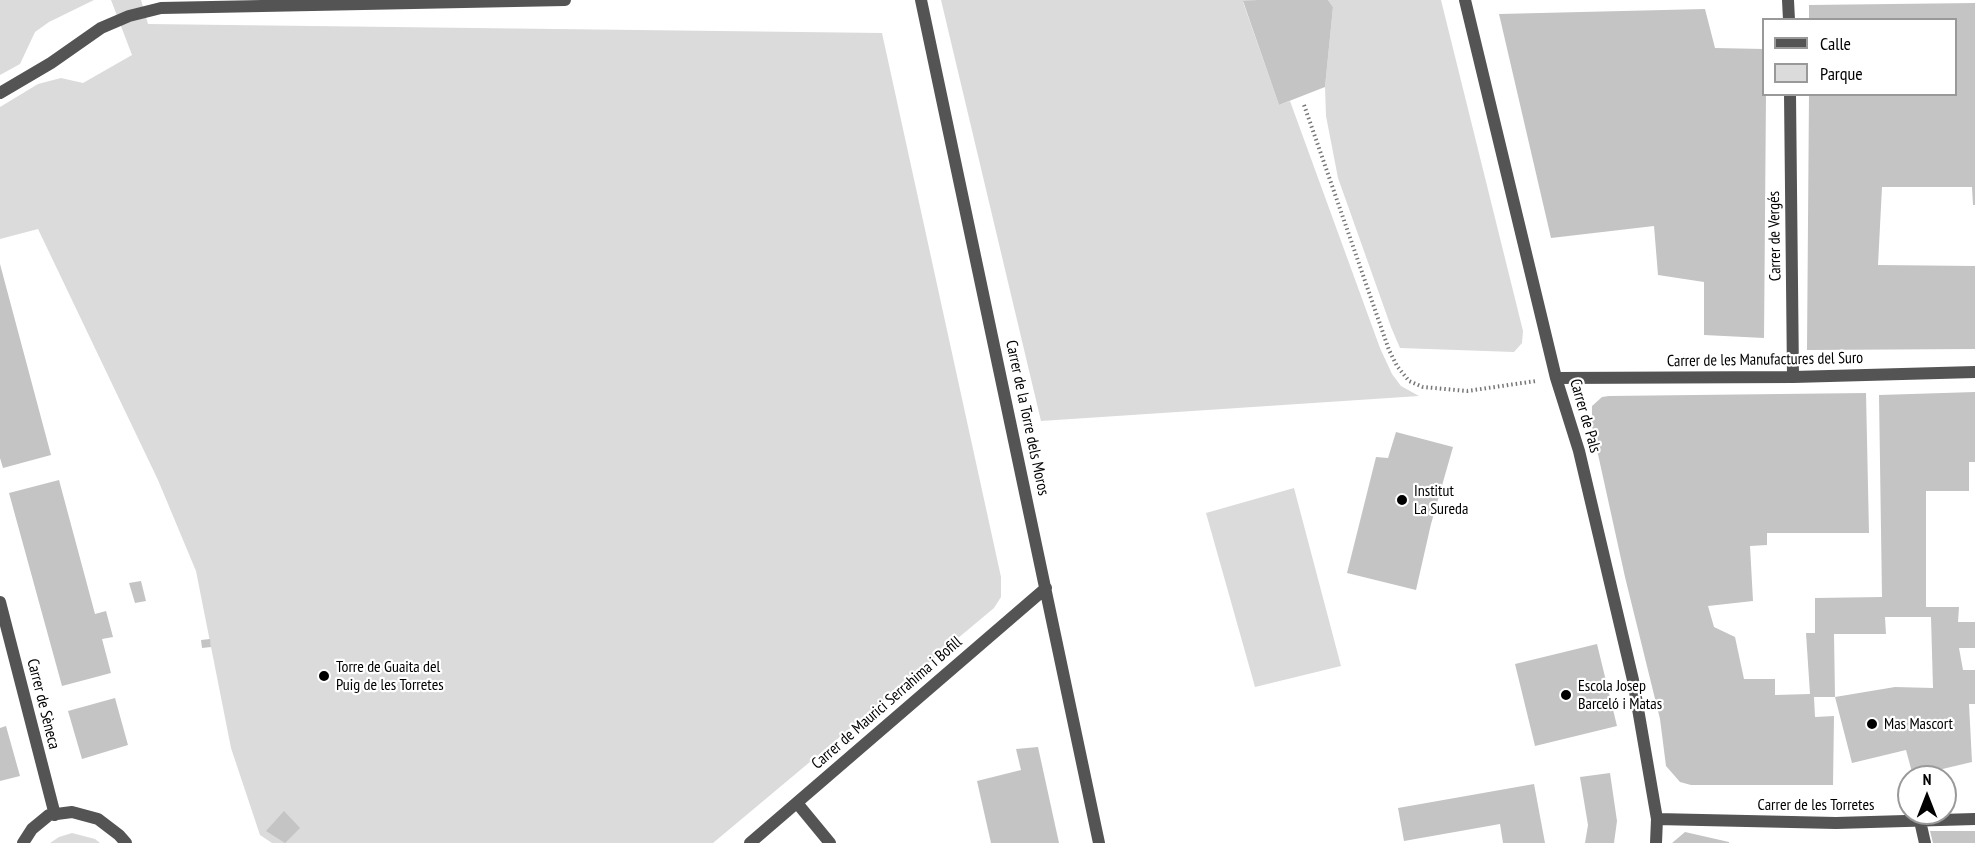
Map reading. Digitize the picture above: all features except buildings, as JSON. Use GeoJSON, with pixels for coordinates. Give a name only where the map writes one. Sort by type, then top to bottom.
{"type":"FeatureCollection","features":[{"type":"Feature","properties":{"kind":"street"},"geometry":{"type":"LineString","coordinates":[[0,93],[51,63],[101,28],[129,16],[161,8],[565,0]]}},
{"type":"Feature","properties":{"kind":"street","name":"Carrer de la Torre dels Moros"},"geometry":{"type":"LineString","coordinates":[[921,0],[1100,843]]}},
{"type":"Feature","properties":{"kind":"street","name":"Carrer de Pals"},"geometry":{"type":"LineString","coordinates":[[1466,0],[1556,378],[1579,451],[1633,680],[1657,819],[1656,843]]}},
{"type":"Feature","properties":{"kind":"street"},"geometry":{"type":"LineString","coordinates":[[1788,0],[1789,18]]}},
{"type":"Feature","properties":{"kind":"street","name":"Carrer de Vergés"},"geometry":{"type":"LineString","coordinates":[[1790,96],[1793,377]]}},
{"type":"Feature","properties":{"kind":"street","name":"Carrer de les Manufactures del Suro"},"geometry":{"type":"LineString","coordinates":[[1556,378],[1793,377],[1975,372]]}},
{"type":"Feature","properties":{"kind":"street","name":"Carrer de Maurici Serrahima i Bofill"},"geometry":{"type":"LineString","coordinates":[[750,843],[1046,588]]}},
{"type":"Feature","properties":{"kind":"street","name":"Carrer de Sèneca"},"geometry":{"type":"LineString","coordinates":[[0,602],[55,815]]}},
{"type":"Feature","properties":{"kind":"street"},"geometry":{"type":"LineString","coordinates":[[797,802],[830,843]]}},
{"type":"Feature","properties":{"kind":"street"},"geometry":{"type":"LineString","coordinates":[[23,843],[32,829],[49,815],[72,812],[98,819],[126,843]]}},
{"type":"Feature","properties":{"kind":"street","name":"Carrer de les Torretes"},"geometry":{"type":"LineString","coordinates":[[1657,819],[1836,823],[1897,821]]}},
{"type":"Feature","properties":{"kind":"street","name":"Carrer de les Torretes"},"geometry":{"type":"LineString","coordinates":[[1957,819],[1975,819]]}},
{"type":"Feature","properties":{"kind":"street"},"geometry":{"type":"LineString","coordinates":[[1921,825],[1925,843]]}},
{"type":"Feature","properties":{"kind":"path"},"geometry":{"type":"LineString","coordinates":[[1304,105],[1389,350],[1397,366],[1409,381],[1423,387],[1467,391],[1556,378]]}},
{"type":"Feature","properties":{"kind":"green space"},"geometry":{"type":"Polygon","coordinates":[[[0,0],[94,0],[49,22],[35,32],[20,64],[0,75],[0,0]]]}},
{"type":"Feature","properties":{"kind":"green space"},"geometry":{"type":"Polygon","coordinates":[[[111,0],[141,0],[148,24],[882,33],[1001,577],[1001,597],[994,608],[713,843],[272,843],[260,835],[231,748],[196,571],[158,480],[38,229],[0,239],[0,107],[38,84],[61,78],[83,83],[132,55],[111,0]]]}},
{"type":"Feature","properties":{"kind":"green space"},"geometry":{"type":"Polygon","coordinates":[[[941,0],[1257,0],[1243,2],[1279,105],[1290,101],[1380,348],[1392,374],[1401,386],[1419,396],[1041,421],[941,0]]]}},
{"type":"Feature","properties":{"kind":"green space"},"geometry":{"type":"Polygon","coordinates":[[[1328,0],[1441,0],[1523,331],[1522,343],[1514,352],[1400,348],[1338,178],[1326,116],[1325,87],[1333,7],[1328,0]]]}},
{"type":"Feature","properties":{"kind":"green space"},"geometry":{"type":"Polygon","coordinates":[[[1294,488],[1341,666],[1255,687],[1206,513],[1294,488]]]}},
{"type":"Feature","properties":{"kind":"green space"},"geometry":{"type":"Polygon","coordinates":[[[72,833],[95,839],[100,843],[50,843],[72,833]]]}},
{"type":"Feature","properties":{"kind":"place","name":"Institut La Sureda"},"geometry":{"type":"Point","coordinates":[1402,500]}},
{"type":"Feature","properties":{"kind":"place","name":"Torre de Guaita del Puig de les Torretes"},"geometry":{"type":"Point","coordinates":[324,676]}},
{"type":"Feature","properties":{"kind":"place","name":"Escola Josep Barceló i Matas"},"geometry":{"type":"Point","coordinates":[1566,695]}},
{"type":"Feature","properties":{"kind":"place","name":"Mas Mascort"},"geometry":{"type":"Point","coordinates":[1872,724]}}]}
